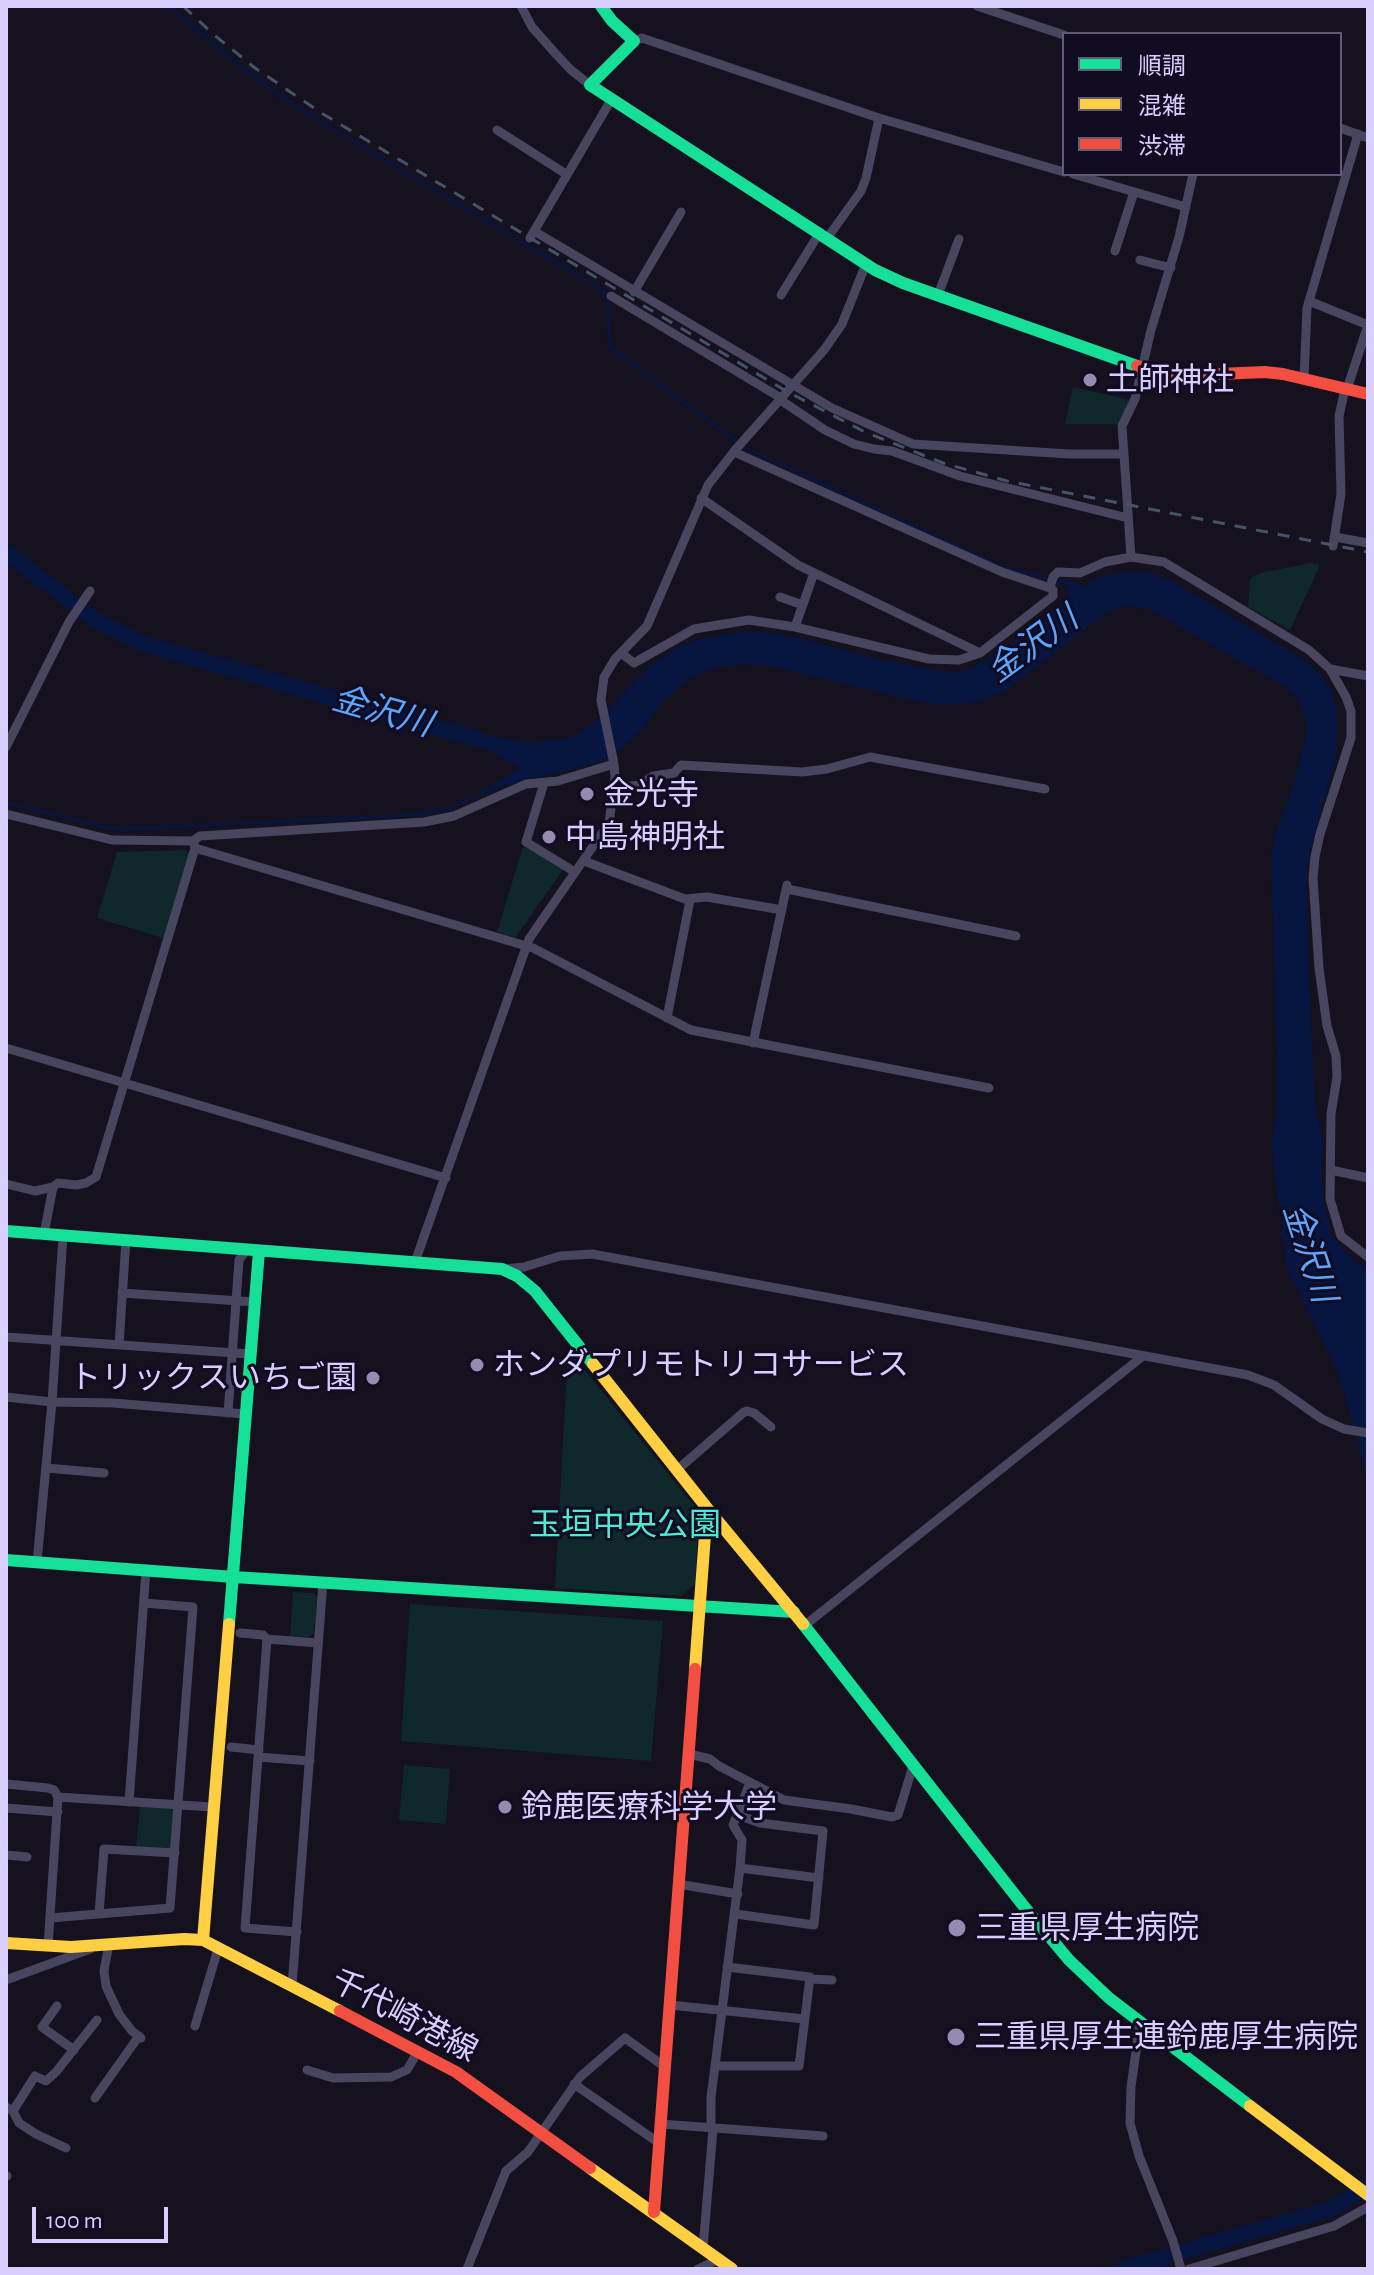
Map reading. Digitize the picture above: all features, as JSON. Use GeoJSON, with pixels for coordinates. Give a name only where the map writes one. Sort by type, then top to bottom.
{"type":"FeatureCollection","features":[{"type":"Feature","properties":{"kind":"street"},"geometry":{"type":"LineString","coordinates":[[521,6],[532,27],[571,70],[590,85],[866,264],[903,283],[1171,376],[1253,372],[1304,379],[1368,394]]}},
{"type":"Feature","properties":{"kind":"street"},"geometry":{"type":"LineString","coordinates":[[601,6],[634,41]]}},
{"type":"Feature","properties":{"kind":"street"},"geometry":{"type":"LineString","coordinates":[[977,6],[1062,34]]}},
{"type":"Feature","properties":{"kind":"street"},"geometry":{"type":"LineString","coordinates":[[590,85],[634,41],[642,38],[879,118],[1062,171]]}},
{"type":"Feature","properties":{"kind":"street"},"geometry":{"type":"LineString","coordinates":[[611,100],[532,234],[832,408],[913,444],[1123,454]]}},
{"type":"Feature","properties":{"kind":"street"},"geometry":{"type":"LineString","coordinates":[[781,295],[824,235],[861,191],[879,118]]}},
{"type":"Feature","properties":{"kind":"street"},"geometry":{"type":"LineString","coordinates":[[1304,379],[1305,319],[1309,301],[1363,136],[1342,129]]}},
{"type":"Feature","properties":{"kind":"street"},"geometry":{"type":"LineString","coordinates":[[497,130],[566,174]]}},
{"type":"Feature","properties":{"kind":"street"},"geometry":{"type":"LineString","coordinates":[[1080,176],[1186,207]]}},
{"type":"Feature","properties":{"kind":"street"},"geometry":{"type":"LineString","coordinates":[[1131,557],[1122,426],[1135,399],[1193,176]]}},
{"type":"Feature","properties":{"kind":"street"},"geometry":{"type":"LineString","coordinates":[[1115,251],[1134,192]]}},
{"type":"Feature","properties":{"kind":"street"},"geometry":{"type":"LineString","coordinates":[[634,292],[681,212]]}},
{"type":"Feature","properties":{"kind":"street"},"geometry":{"type":"LineString","coordinates":[[938,295],[959,239]]}},
{"type":"Feature","properties":{"kind":"street"},"geometry":{"type":"LineString","coordinates":[[1140,260],[1171,268]]}},
{"type":"Feature","properties":{"kind":"street"},"geometry":{"type":"LineString","coordinates":[[415,1262],[529,939],[609,823],[614,764],[601,700],[604,677],[621,653],[647,626],[708,485],[738,446],[824,350],[842,324],[866,264]]}},
{"type":"Feature","properties":{"kind":"street"},"geometry":{"type":"LineString","coordinates":[[611,296],[780,398],[825,430],[854,444],[892,451],[960,476],[1128,518]]}},
{"type":"Feature","properties":{"kind":"street"},"geometry":{"type":"LineString","coordinates":[[1309,301],[1368,325],[1339,416],[1341,494],[1334,541],[1368,543]]}},
{"type":"Feature","properties":{"kind":"street"},"geometry":{"type":"LineString","coordinates":[[738,446],[1002,572],[1051,583]]}},
{"type":"Feature","properties":{"kind":"street"},"geometry":{"type":"LineString","coordinates":[[701,498],[798,565],[980,653]]}},
{"type":"Feature","properties":{"kind":"street"},"geometry":{"type":"LineString","coordinates":[[621,653],[634,663],[694,629],[749,620],[795,627],[940,661],[959,660],[980,653],[1053,596],[1051,583],[1058,572],[1080,573],[1105,562],[1131,557],[1164,562],[1309,650],[1330,669],[1351,711],[1352,727],[1347,752],[1320,834],[1313,878],[1324,1013],[1336,1056],[1337,1077],[1331,1114],[1330,1199],[1341,1236],[1368,1257]]}},
{"type":"Feature","properties":{"kind":"street"},"geometry":{"type":"LineString","coordinates":[[795,627],[814,573]]}},
{"type":"Feature","properties":{"kind":"street"},"geometry":{"type":"LineString","coordinates":[[6,747],[71,619],[90,591]]}},
{"type":"Feature","properties":{"kind":"street"},"geometry":{"type":"LineString","coordinates":[[780,597],[803,605]]}},
{"type":"Feature","properties":{"kind":"street"},"geometry":{"type":"LineString","coordinates":[[1330,669],[1368,676]]}},
{"type":"Feature","properties":{"kind":"street"},"geometry":{"type":"LineString","coordinates":[[614,788],[640,785],[653,776],[674,773],[681,765],[802,772],[827,769],[870,757],[1045,789]]}},
{"type":"Feature","properties":{"kind":"street"},"geometry":{"type":"LineString","coordinates":[[6,1184],[35,1191],[58,1183],[86,1183],[96,1177],[194,844],[200,836],[424,822],[454,816],[515,787],[571,778],[614,764]]}},
{"type":"Feature","properties":{"kind":"street"},"geometry":{"type":"LineString","coordinates":[[544,783],[526,842],[575,872]]}},
{"type":"Feature","properties":{"kind":"street"},"geometry":{"type":"LineString","coordinates":[[6,814],[97,838],[194,844],[533,948],[691,1030],[989,1088]]}},
{"type":"Feature","properties":{"kind":"street"},"geometry":{"type":"LineString","coordinates":[[584,861],[675,897],[690,900],[707,897],[782,910]]}},
{"type":"Feature","properties":{"kind":"street"},"geometry":{"type":"LineString","coordinates":[[753,1043],[787,887],[1016,936]]}},
{"type":"Feature","properties":{"kind":"street"},"geometry":{"type":"LineString","coordinates":[[667,1018],[690,900]]}},
{"type":"Feature","properties":{"kind":"street"},"geometry":{"type":"LineString","coordinates":[[6,1048],[446,1178]]}},
{"type":"Feature","properties":{"kind":"street"},"geometry":{"type":"LineString","coordinates":[[1331,1170],[1368,1178]]}},
{"type":"Feature","properties":{"kind":"street"},"geometry":{"type":"LineString","coordinates":[[44,1234],[53,1187]]}},
{"type":"Feature","properties":{"kind":"street"},"geometry":{"type":"LineString","coordinates":[[6,1231],[502,1269],[524,1267],[560,1256],[592,1254],[1248,1375],[1274,1385],[1322,1419],[1344,1429],[1368,1433]]}},
{"type":"Feature","properties":{"kind":"street"},"geometry":{"type":"LineString","coordinates":[[37,1562],[63,1236]]}},
{"type":"Feature","properties":{"kind":"street"},"geometry":{"type":"LineString","coordinates":[[119,1345],[126,1240]]}},
{"type":"Feature","properties":{"kind":"street"},"geometry":{"type":"LineString","coordinates":[[228,1413],[239,1260],[253,1250]]}},
{"type":"Feature","properties":{"kind":"street"},"geometry":{"type":"LineString","coordinates":[[6,1943],[71,1947],[203,1940],[255,1302],[253,1250]]}},
{"type":"Feature","properties":{"kind":"street"},"geometry":{"type":"LineString","coordinates":[[502,1269],[517,1276],[535,1291],[1069,1960],[1140,2023],[1368,2195]]}},
{"type":"Feature","properties":{"kind":"street"},"geometry":{"type":"LineString","coordinates":[[122,1293],[255,1302]]}},
{"type":"Feature","properties":{"kind":"street"},"geometry":{"type":"LineString","coordinates":[[6,1337],[250,1354]]}},
{"type":"Feature","properties":{"kind":"street"},"geometry":{"type":"LineString","coordinates":[[804,1626],[1143,1356]]}},
{"type":"Feature","properties":{"kind":"street"},"geometry":{"type":"LineString","coordinates":[[6,1397],[245,1414]]}},
{"type":"Feature","properties":{"kind":"street"},"geometry":{"type":"LineString","coordinates":[[677,1470],[744,1412],[754,1413],[771,1427]]}},
{"type":"Feature","properties":{"kind":"street"},"geometry":{"type":"LineString","coordinates":[[46,1468],[104,1473]]}},
{"type":"Feature","properties":{"kind":"street"},"geometry":{"type":"LineString","coordinates":[[654,2212],[707,1508]]}},
{"type":"Feature","properties":{"kind":"street"},"geometry":{"type":"LineString","coordinates":[[6,1560],[794,1612]]}},
{"type":"Feature","properties":{"kind":"street"},"geometry":{"type":"LineString","coordinates":[[129,1802],[146,1570]]}},
{"type":"Feature","properties":{"kind":"street"},"geometry":{"type":"LineString","coordinates":[[292,1986],[323,1582]]}},
{"type":"Feature","properties":{"kind":"street"},"geometry":{"type":"LineString","coordinates":[[50,1918],[170,1908],[193,1607],[144,1603]]}},
{"type":"Feature","properties":{"kind":"street"},"geometry":{"type":"LineString","coordinates":[[240,1633],[263,1635],[267,1639],[318,1643]]}},
{"type":"Feature","properties":{"kind":"street"},"geometry":{"type":"LineString","coordinates":[[267,1639],[245,1928],[297,1932]]}},
{"type":"Feature","properties":{"kind":"street"},"geometry":{"type":"LineString","coordinates":[[231,1747],[310,1761]]}},
{"type":"Feature","properties":{"kind":"street"},"geometry":{"type":"LineString","coordinates":[[689,1754],[710,1759],[784,1800],[892,1817],[898,1815],[913,1766]]}},
{"type":"Feature","properties":{"kind":"street"},"geometry":{"type":"LineString","coordinates":[[703,2248],[712,2128],[711,2097],[736,1914],[742,1840],[733,1825],[750,1783]]}},
{"type":"Feature","properties":{"kind":"street"},"geometry":{"type":"LineString","coordinates":[[6,1784],[48,1788],[54,1790],[58,1797],[48,1946]]}},
{"type":"Feature","properties":{"kind":"street"},"geometry":{"type":"LineString","coordinates":[[58,1797],[212,1807]]}},
{"type":"Feature","properties":{"kind":"street"},"geometry":{"type":"LineString","coordinates":[[6,1808],[58,1812]]}},
{"type":"Feature","properties":{"kind":"street"},"geometry":{"type":"LineString","coordinates":[[736,1914],[814,1925],[823,1831],[760,1823],[738,1815]]}},
{"type":"Feature","properties":{"kind":"street"},"geometry":{"type":"LineString","coordinates":[[99,1914],[104,1849],[175,1853]]}},
{"type":"Feature","properties":{"kind":"street"},"geometry":{"type":"LineString","coordinates":[[6,1855],[27,1857]]}},
{"type":"Feature","properties":{"kind":"street"},"geometry":{"type":"LineString","coordinates":[[740,1868],[819,1878]]}},
{"type":"Feature","properties":{"kind":"street"},"geometry":{"type":"LineString","coordinates":[[678,1884],[738,1894]]}},
{"type":"Feature","properties":{"kind":"street","name":"千代崎港線"},"geometry":{"type":"LineString","coordinates":[[203,1940],[418,2051],[477,2085],[732,2269]]}},
{"type":"Feature","properties":{"kind":"street"},"geometry":{"type":"LineString","coordinates":[[6,1980],[107,1944]]}},
{"type":"Feature","properties":{"kind":"street"},"geometry":{"type":"LineString","coordinates":[[95,2098],[140,2037],[119,2014],[106,1986],[107,1944]]}},
{"type":"Feature","properties":{"kind":"street"},"geometry":{"type":"LineString","coordinates":[[195,2026],[218,1949]]}},
{"type":"Feature","properties":{"kind":"street"},"geometry":{"type":"LineString","coordinates":[[727,1967],[832,1980]]}},
{"type":"Feature","properties":{"kind":"street"},"geometry":{"type":"LineString","coordinates":[[715,2066],[799,2066],[810,1979]]}},
{"type":"Feature","properties":{"kind":"street"},"geometry":{"type":"LineString","coordinates":[[670,2005],[805,2019]]}},
{"type":"Feature","properties":{"kind":"street"},"geometry":{"type":"LineString","coordinates":[[57,2006],[42,2027],[74,2050]]}},
{"type":"Feature","properties":{"kind":"street"},"geometry":{"type":"LineString","coordinates":[[66,2148],[19,2123],[10,2109],[35,2076],[46,2081],[56,2072],[97,2020]]}},
{"type":"Feature","properties":{"kind":"street"},"geometry":{"type":"LineString","coordinates":[[1140,2023],[1131,2087],[1130,2123],[1139,2156],[1183,2268],[1220,2265],[1334,2226],[1368,2207]]}},
{"type":"Feature","properties":{"kind":"street"},"geometry":{"type":"LineString","coordinates":[[467,2269],[506,2171],[528,2152],[580,2077],[625,2038],[665,2067]]}},
{"type":"Feature","properties":{"kind":"street"},"geometry":{"type":"LineString","coordinates":[[307,2070],[333,2078],[391,2077],[407,2070],[418,2051]]}},
{"type":"Feature","properties":{"kind":"street"},"geometry":{"type":"LineString","coordinates":[[574,2084],[659,2143]]}},
{"type":"Feature","properties":{"kind":"street"},"geometry":{"type":"LineString","coordinates":[[661,2124],[823,2136]]}},
{"type":"Feature","properties":{"kind":"street"},"geometry":{"type":"LineString","coordinates":[[698,2269],[719,2259]]}},
{"type":"Feature","properties":{"kind":"green space"},"geometry":{"type":"Polygon","coordinates":[[[1073,387],[1131,400],[1122,424],[1065,424],[1073,387]]]}},
{"type":"Feature","properties":{"kind":"green space"},"geometry":{"type":"Polygon","coordinates":[[[1310,563],[1320,565],[1290,630],[1248,607],[1252,577],[1310,563]]]}},
{"type":"Feature","properties":{"kind":"green space"},"geometry":{"type":"Polygon","coordinates":[[[523,847],[565,867],[515,938],[497,932],[523,847]]]}},
{"type":"Feature","properties":{"kind":"green space"},"geometry":{"type":"Polygon","coordinates":[[[185,850],[189,854],[163,938],[97,918],[117,852],[185,850]]]}},
{"type":"Feature","properties":{"kind":"green space","name":"玉垣中央公園"},"geometry":{"type":"Polygon","coordinates":[[[568,1349],[699,1512],[695,1584],[681,1596],[555,1588],[568,1349]]]}},
{"type":"Feature","properties":{"kind":"green space"},"geometry":{"type":"Polygon","coordinates":[[[293,1592],[314,1593],[317,1597],[314,1633],[309,1637],[290,1636],[293,1592]]]}},
{"type":"Feature","properties":{"kind":"green space"},"geometry":{"type":"Polygon","coordinates":[[[410,1604],[663,1621],[651,1761],[401,1741],[410,1604]]]}},
{"type":"Feature","properties":{"kind":"green space"},"geometry":{"type":"Polygon","coordinates":[[[404,1765],[450,1769],[446,1824],[399,1820],[404,1765]]]}},
{"type":"Feature","properties":{"kind":"green space"},"geometry":{"type":"Polygon","coordinates":[[[140,1806],[170,1808],[174,1813],[172,1846],[168,1849],[136,1848],[140,1806]]]}},
{"type":"Feature","properties":{"kind":"water"},"geometry":{"type":"Polygon","coordinates":[[[1126,572],[1152,573],[1172,581],[1303,659],[1321,675],[1332,691],[1337,715],[1337,751],[1306,867],[1310,1005],[1315,1104],[1323,1144],[1321,1185],[1329,1226],[1332,1236],[1354,1261],[1368,1269],[1368,1479],[1335,1367],[1287,1269],[1274,1172],[1272,1145],[1277,1106],[1277,1057],[1271,859],[1275,834],[1292,789],[1306,737],[1306,721],[1297,698],[1284,686],[1149,609],[1129,606],[1102,616],[1005,691],[965,704],[935,704],[903,698],[767,665],[717,667],[691,677],[661,703],[642,729],[617,753],[601,761],[482,791],[517,770],[517,766],[458,734],[500,737],[527,743],[570,738],[595,722],[653,663],[676,648],[696,640],[744,631],[796,637],[874,658],[948,673],[968,670],[1013,642],[1061,603],[1068,596],[1067,584],[1084,586],[1099,577],[1126,572]]]}},
{"type":"Feature","properties":{"kind":"waterway"},"geometry":{"type":"LineString","coordinates":[[165,6],[174,10],[247,72],[303,111],[607,293],[610,348],[746,448],[1000,566]]}},
{"type":"Feature","properties":{"kind":"waterway","name":"金沢川"},"geometry":{"type":"LineString","coordinates":[[6,552],[95,620],[144,644],[480,740]]}},
{"type":"Feature","properties":{"kind":"waterway"},"geometry":{"type":"LineString","coordinates":[[1008,569],[1078,585]]}},
{"type":"Feature","properties":{"kind":"waterway"},"geometry":{"type":"LineString","coordinates":[[6,803],[123,829],[416,815],[450,808],[501,785]]}},
{"type":"Feature","properties":{"kind":"waterway"},"geometry":{"type":"LineString","coordinates":[[1123,2269],[1334,2208],[1368,2185]]}},
{"type":"Feature","properties":{"kind":"railway"},"geometry":{"type":"LineString","coordinates":[[183,6],[255,68],[323,114],[786,391],[865,432],[943,463],[1007,481],[1368,552]]}},
{"type":"Feature","properties":{"kind":"traffic: fast"},"geometry":{"type":"LineString","coordinates":[[601,6],[634,41],[590,85],[875,270],[903,283],[1137,366]]}},
{"type":"Feature","properties":{"kind":"traffic: fast"},"geometry":{"type":"LineString","coordinates":[[6,1231],[502,1269],[517,1276],[535,1291],[593,1364]]}},
{"type":"Feature","properties":{"kind":"traffic: fast"},"geometry":{"type":"LineString","coordinates":[[229,1624],[259,1251]]}},
{"type":"Feature","properties":{"kind":"traffic: fast"},"geometry":{"type":"LineString","coordinates":[[6,1560],[794,1612]]}},
{"type":"Feature","properties":{"kind":"traffic: fast"},"geometry":{"type":"LineString","coordinates":[[803,1624],[1069,1960],[1109,1998],[1250,2106]]}},
{"type":"Feature","properties":{"kind":"traffic: slow"},"geometry":{"type":"LineString","coordinates":[[593,1364],[803,1624]]}},
{"type":"Feature","properties":{"kind":"traffic: slow"},"geometry":{"type":"LineString","coordinates":[[695,1669],[707,1508]]}},
{"type":"Feature","properties":{"kind":"traffic: slow"},"geometry":{"type":"LineString","coordinates":[[203,1940],[229,1624]]}},
{"type":"Feature","properties":{"kind":"traffic: slow"},"geometry":{"type":"LineString","coordinates":[[6,1943],[71,1947],[203,1940],[340,2011]]}},
{"type":"Feature","properties":{"kind":"traffic: slow"},"geometry":{"type":"LineString","coordinates":[[1250,2106],[1368,2195]]}},
{"type":"Feature","properties":{"kind":"traffic: slow"},"geometry":{"type":"LineString","coordinates":[[590,2168],[732,2269]]}},
{"type":"Feature","properties":{"kind":"traffic: jam"},"geometry":{"type":"LineString","coordinates":[[1137,366],[1171,376],[1283,374],[1368,394]]}},
{"type":"Feature","properties":{"kind":"traffic: jam"},"geometry":{"type":"LineString","coordinates":[[654,2212],[695,1669]]}},
{"type":"Feature","properties":{"kind":"traffic: jam"},"geometry":{"type":"LineString","coordinates":[[340,2011],[456,2072],[590,2168]]}},
{"type":"Feature","properties":{"kind":"place","name":"土師神社"},"geometry":{"type":"Point","coordinates":[1090,380]}},
{"type":"Feature","properties":{"kind":"place","name":"金光寺"},"geometry":{"type":"Point","coordinates":[587,794]}},
{"type":"Feature","properties":{"kind":"place","name":"中島神明社"},"geometry":{"type":"Point","coordinates":[549,837]}},
{"type":"Feature","properties":{"kind":"place","name":"ホンダプリモトリコサービス"},"geometry":{"type":"Point","coordinates":[477,1365]}},
{"type":"Feature","properties":{"kind":"place","name":"トリックスいちご園"},"geometry":{"type":"Point","coordinates":[373,1378]}},
{"type":"Feature","properties":{"kind":"place","name":"鈴鹿医療科学大学"},"geometry":{"type":"Point","coordinates":[505,1807]}},
{"type":"Feature","properties":{"kind":"place","name":"三重県厚生病院"},"geometry":{"type":"Point","coordinates":[957,1928]}},
{"type":"Feature","properties":{"kind":"place","name":"三重県厚生連鈴鹿厚生病院"},"geometry":{"type":"Point","coordinates":[956,2037]}}]}
